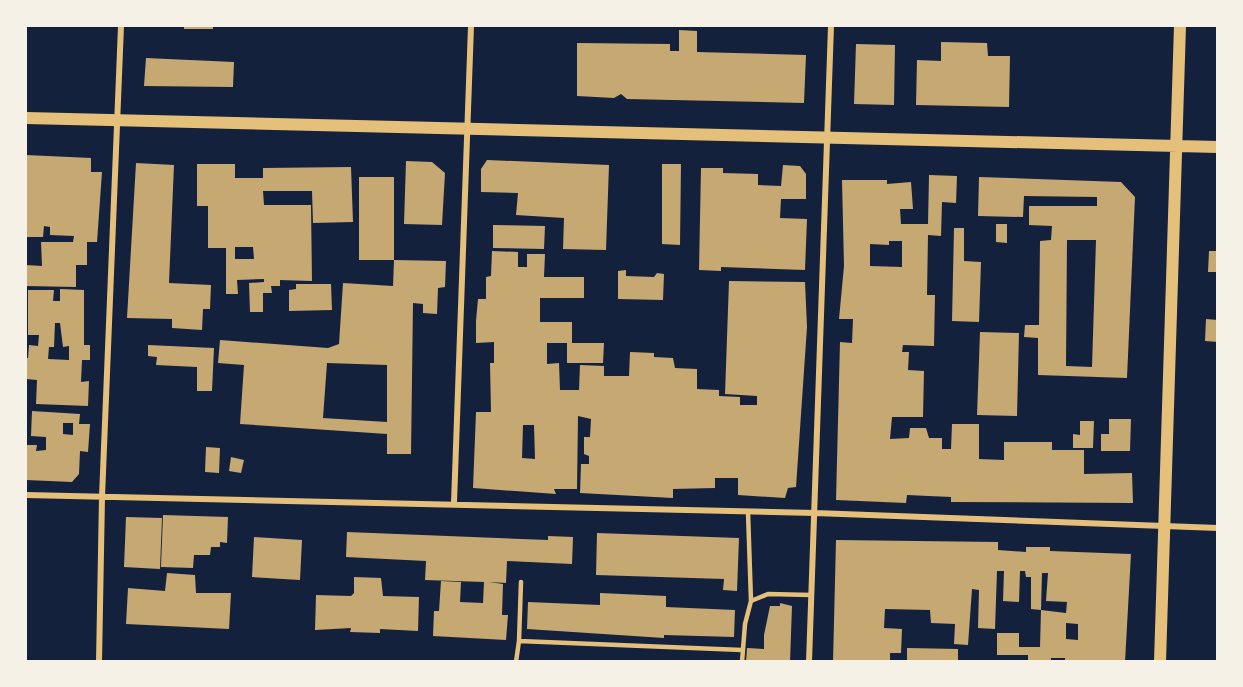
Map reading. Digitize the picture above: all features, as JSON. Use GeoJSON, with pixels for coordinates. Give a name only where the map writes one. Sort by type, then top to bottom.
{"type":"FeatureCollection","features":[{"type":"Feature","properties":{"kind":"main road"},"geometry":{"type":"LineString","coordinates":[[1160,662],[1180,26]]}},
{"type":"Feature","properties":{"kind":"main road"},"geometry":{"type":"LineString","coordinates":[[26,118],[1218,147]]}},
{"type":"Feature","properties":{"kind":"street"},"geometry":{"type":"LineString","coordinates":[[99,662],[102,497],[121,26]]}},
{"type":"Feature","properties":{"kind":"street"},"geometry":{"type":"LineString","coordinates":[[454,503],[471,26]]}},
{"type":"Feature","properties":{"kind":"street"},"geometry":{"type":"LineString","coordinates":[[809,662],[831,26]]}},
{"type":"Feature","properties":{"kind":"street"},"geometry":{"type":"LineString","coordinates":[[26,495],[454,503],[815,513],[1218,528]]}},
{"type":"Feature","properties":{"kind":"lane"},"geometry":{"type":"LineString","coordinates":[[742,662],[742,650],[752,601],[748,512]]}},
{"type":"Feature","properties":{"kind":"lane"},"geometry":{"type":"LineString","coordinates":[[516,662],[521,582]]}},
{"type":"Feature","properties":{"kind":"lane"},"geometry":{"type":"LineString","coordinates":[[752,601],[768,594],[811,595]]}},
{"type":"Feature","properties":{"kind":"lane"},"geometry":{"type":"LineString","coordinates":[[519,641],[742,650]]}},
{"type":"Feature","properties":{"kind":"building"},"geometry":{"type":"Polygon","coordinates":[[[184,26],[213,26],[213,29],[184,29],[184,26]]]}},
{"type":"Feature","properties":{"kind":"building"},"geometry":{"type":"Polygon","coordinates":[[[679,30],[697,31],[697,52],[806,55],[804,103],[627,99],[621,94],[614,98],[577,96],[577,43],[670,44],[670,51],[679,51],[679,30]]]}},
{"type":"Feature","properties":{"kind":"building"},"geometry":{"type":"Polygon","coordinates":[[[941,42],[987,43],[988,56],[1010,56],[1009,107],[916,105],[917,60],[941,61],[941,42]]]}},
{"type":"Feature","properties":{"kind":"building"},"geometry":{"type":"Polygon","coordinates":[[[856,44],[895,45],[894,105],[854,104],[856,44]]]}},
{"type":"Feature","properties":{"kind":"building"},"geometry":{"type":"Polygon","coordinates":[[[146,58],[234,62],[233,87],[144,86],[146,58]]]}},
{"type":"Feature","properties":{"kind":"building"},"geometry":{"type":"Polygon","coordinates":[[[26,155],[91,158],[91,172],[102,172],[97,242],[87,242],[87,265],[76,265],[76,287],[26,286],[26,265],[42,266],[41,242],[73,242],[74,236],[50,235],[50,227],[44,226],[43,237],[26,237],[26,155]]]}},
{"type":"Feature","properties":{"kind":"building"},"geometry":{"type":"Polygon","coordinates":[[[487,160],[609,165],[606,250],[563,249],[564,218],[516,215],[518,193],[481,192],[481,169],[487,160]]]}},
{"type":"Feature","properties":{"kind":"building"},"geometry":{"type":"Polygon","coordinates":[[[406,161],[432,162],[445,173],[442,225],[404,224],[406,161]]]}},
{"type":"Feature","properties":{"kind":"building"},"geometry":{"type":"Polygon","coordinates":[[[136,163],[174,165],[169,283],[211,285],[210,309],[203,309],[202,330],[172,328],[172,319],[127,318],[136,163]]]}},
{"type":"Feature","properties":{"kind":"building"},"geometry":{"type":"Polygon","coordinates":[[[197,164],[235,164],[235,178],[263,178],[263,168],[351,167],[353,222],[313,223],[312,191],[263,191],[264,205],[311,205],[312,281],[280,280],[280,286],[271,286],[272,293],[263,293],[263,312],[250,312],[249,283],[264,282],[264,279],[237,280],[238,294],[226,294],[226,248],[208,248],[208,206],[197,206],[197,164]],[[235,247],[235,259],[254,259],[253,247],[235,247]]]}},
{"type":"Feature","properties":{"kind":"building"},"geometry":{"type":"Polygon","coordinates":[[[662,164],[681,164],[680,245],[662,244],[662,164]]]}},
{"type":"Feature","properties":{"kind":"building"},"geometry":{"type":"Polygon","coordinates":[[[783,165],[800,166],[806,174],[806,199],[781,199],[780,218],[807,219],[805,270],[721,267],[721,271],[699,270],[701,168],[723,168],[723,173],[758,174],[758,185],[781,186],[783,165]]]}},
{"type":"Feature","properties":{"kind":"building"},"geometry":{"type":"Polygon","coordinates":[[[929,175],[957,176],[956,203],[942,202],[941,236],[928,235],[927,295],[935,295],[934,346],[903,345],[902,352],[909,352],[908,370],[924,371],[923,417],[892,417],[890,439],[909,438],[910,428],[926,428],[929,438],[942,438],[942,449],[951,449],[952,424],[979,424],[979,459],[1004,460],[1004,442],[1052,442],[1052,450],[1084,450],[1084,474],[1132,473],[1133,503],[951,502],[951,497],[907,495],[906,503],[836,500],[840,342],[852,343],[853,319],[839,319],[844,266],[842,180],[887,180],[887,184],[911,182],[913,209],[900,209],[901,224],[928,224],[929,175]],[[889,241],[889,245],[870,244],[870,266],[902,267],[902,241],[889,241]]]}},
{"type":"Feature","properties":{"kind":"building"},"geometry":{"type":"Polygon","coordinates":[[[359,177],[394,177],[394,260],[359,260],[359,177]]]}},
{"type":"Feature","properties":{"kind":"building"},"geometry":{"type":"Polygon","coordinates":[[[979,177],[1121,182],[1135,197],[1127,378],[1038,375],[1038,338],[1024,337],[1025,325],[1039,325],[1040,241],[1051,240],[1052,226],[1029,225],[1029,206],[1097,206],[1097,197],[1024,196],[1023,217],[978,216],[979,177]],[[1067,240],[1066,366],[1092,367],[1096,240],[1067,240]]]}},
{"type":"Feature","properties":{"kind":"building"},"geometry":{"type":"Polygon","coordinates":[[[996,224],[1007,224],[1007,243],[996,242],[996,224]]]}},
{"type":"Feature","properties":{"kind":"building"},"geometry":{"type":"Polygon","coordinates":[[[493,225],[545,226],[544,249],[493,248],[493,225]]]}},
{"type":"Feature","properties":{"kind":"building"},"geometry":{"type":"Polygon","coordinates":[[[954,228],[964,228],[964,261],[981,262],[979,322],[952,321],[954,228]]]}},
{"type":"Feature","properties":{"kind":"building"},"geometry":{"type":"Polygon","coordinates":[[[492,251],[518,252],[518,267],[527,267],[527,254],[545,254],[544,277],[584,277],[584,298],[540,298],[540,322],[572,322],[572,343],[604,343],[603,363],[567,363],[567,343],[547,343],[547,364],[559,363],[560,390],[579,390],[580,365],[604,366],[604,376],[629,376],[630,352],[654,353],[654,357],[673,358],[675,368],[697,369],[697,389],[719,390],[719,396],[740,397],[740,405],[757,405],[757,396],[725,394],[729,281],[805,282],[807,327],[796,487],[788,488],[785,498],[738,495],[738,478],[715,478],[715,488],[673,489],[673,498],[580,493],[581,464],[589,464],[589,456],[584,454],[584,437],[590,437],[591,419],[578,416],[577,489],[554,489],[556,494],[473,488],[476,412],[491,412],[490,363],[494,363],[494,342],[476,343],[476,321],[478,299],[486,299],[486,277],[491,276],[492,251]],[[523,425],[522,458],[535,459],[534,425],[523,425]]]}},
{"type":"Feature","properties":{"kind":"building"},"geometry":{"type":"Polygon","coordinates":[[[1209,251],[1218,251],[1218,272],[1208,272],[1209,251]]]}},
{"type":"Feature","properties":{"kind":"building"},"geometry":{"type":"Polygon","coordinates":[[[394,260],[446,261],[445,287],[438,288],[437,314],[423,313],[423,304],[413,303],[411,454],[387,454],[387,434],[240,424],[244,365],[218,363],[220,340],[328,348],[339,344],[343,283],[393,286],[394,260]],[[327,363],[323,418],[387,422],[387,365],[327,363]]]}},
{"type":"Feature","properties":{"kind":"building"},"geometry":{"type":"Polygon","coordinates":[[[626,270],[626,276],[654,277],[657,273],[664,274],[663,300],[618,299],[618,271],[626,270]]]}},
{"type":"Feature","properties":{"kind":"building"},"geometry":{"type":"Polygon","coordinates":[[[296,284],[331,284],[332,310],[289,311],[289,290],[296,289],[296,284]]]}},
{"type":"Feature","properties":{"kind":"building"},"geometry":{"type":"Polygon","coordinates":[[[60,289],[84,290],[84,345],[90,345],[90,360],[82,360],[81,382],[89,381],[88,406],[36,404],[37,380],[26,379],[26,358],[28,358],[29,345],[38,346],[39,335],[28,335],[28,290],[54,290],[53,301],[60,301],[60,289]],[[55,323],[54,347],[49,347],[48,359],[69,360],[69,346],[63,347],[60,323],[55,323]]]}},
{"type":"Feature","properties":{"kind":"building"},"geometry":{"type":"Polygon","coordinates":[[[1206,319],[1218,320],[1218,342],[1205,341],[1206,319]]]}},
{"type":"Feature","properties":{"kind":"building"},"geometry":{"type":"Polygon","coordinates":[[[980,332],[1019,333],[1017,416],[977,415],[980,332]]]}},
{"type":"Feature","properties":{"kind":"building"},"geometry":{"type":"Polygon","coordinates":[[[148,345],[214,348],[212,391],[197,391],[197,367],[156,365],[157,357],[148,356],[148,345]]]}},
{"type":"Feature","properties":{"kind":"building"},"geometry":{"type":"Polygon","coordinates":[[[32,411],[80,414],[79,424],[90,424],[88,452],[80,451],[79,474],[72,482],[26,480],[26,445],[37,445],[36,451],[46,450],[46,437],[31,436],[32,411]],[[63,423],[63,434],[73,435],[73,423],[63,423]]]}},
{"type":"Feature","properties":{"kind":"building"},"geometry":{"type":"Polygon","coordinates":[[[1109,419],[1131,419],[1130,451],[1101,451],[1101,434],[1109,434],[1109,419]]]}},
{"type":"Feature","properties":{"kind":"building"},"geometry":{"type":"Polygon","coordinates":[[[1080,421],[1094,421],[1093,448],[1073,448],[1073,434],[1080,435],[1080,421]]]}},
{"type":"Feature","properties":{"kind":"building"},"geometry":{"type":"Polygon","coordinates":[[[206,447],[220,448],[219,473],[205,472],[206,447]]]}},
{"type":"Feature","properties":{"kind":"building"},"geometry":{"type":"Polygon","coordinates":[[[231,457],[244,460],[241,473],[229,471],[231,457]]]}},
{"type":"Feature","properties":{"kind":"building"},"geometry":{"type":"Polygon","coordinates":[[[163,515],[228,517],[227,543],[220,542],[220,547],[211,547],[210,555],[194,555],[193,568],[161,567],[163,515]]]}},
{"type":"Feature","properties":{"kind":"building"},"geometry":{"type":"Polygon","coordinates":[[[126,517],[162,518],[160,569],[124,567],[126,517]]]}},
{"type":"Feature","properties":{"kind":"building"},"geometry":{"type":"Polygon","coordinates":[[[347,532],[548,540],[548,536],[573,537],[572,564],[507,561],[506,583],[489,582],[503,584],[502,615],[508,615],[506,640],[433,636],[434,611],[439,611],[441,581],[461,582],[460,602],[483,603],[484,582],[425,580],[426,561],[346,557],[347,532]]]}},
{"type":"Feature","properties":{"kind":"building"},"geometry":{"type":"Polygon","coordinates":[[[597,533],[739,538],[737,591],[723,590],[724,579],[596,575],[597,533]]]}},
{"type":"Feature","properties":{"kind":"building"},"geometry":{"type":"Polygon","coordinates":[[[254,537],[302,540],[300,580],[252,577],[254,537]]]}},
{"type":"Feature","properties":{"kind":"building"},"geometry":{"type":"Polygon","coordinates":[[[836,540],[998,542],[998,550],[1026,552],[1026,547],[1050,547],[1050,551],[1131,554],[1125,662],[1065,662],[1065,658],[1051,658],[1051,662],[1028,662],[1028,655],[997,655],[997,633],[1019,633],[1019,647],[1040,647],[1041,610],[1031,609],[1031,577],[1026,577],[1025,571],[1020,571],[1019,602],[1003,601],[1004,571],[997,571],[995,629],[978,628],[979,590],[972,589],[968,645],[954,644],[955,624],[931,623],[930,610],[885,609],[884,628],[902,629],[901,653],[890,653],[890,662],[833,662],[836,540]],[[1042,573],[1041,610],[1066,613],[1067,602],[1046,601],[1048,573],[1042,573]],[[1066,623],[1066,639],[1078,640],[1078,624],[1066,623]]]}},
{"type":"Feature","properties":{"kind":"building"},"geometry":{"type":"Polygon","coordinates":[[[167,573],[195,575],[196,593],[231,593],[229,629],[126,624],[128,588],[165,591],[167,573]]]}},
{"type":"Feature","properties":{"kind":"building"},"geometry":{"type":"Polygon","coordinates":[[[354,577],[381,578],[383,596],[419,597],[418,631],[380,629],[380,633],[350,632],[351,628],[315,630],[316,595],[351,596],[354,593],[354,577]]]}},
{"type":"Feature","properties":{"kind":"building"},"geometry":{"type":"Polygon","coordinates":[[[600,593],[666,596],[666,607],[735,610],[734,637],[664,635],[664,638],[527,629],[528,602],[600,605],[600,593]]]}},
{"type":"Feature","properties":{"kind":"building"},"geometry":{"type":"Polygon","coordinates":[[[780,603],[792,606],[790,662],[746,662],[747,648],[764,649],[764,635],[770,606],[780,606],[780,603]]]}},
{"type":"Feature","properties":{"kind":"building"},"geometry":{"type":"Polygon","coordinates":[[[907,648],[958,649],[958,662],[907,662],[907,648]]]}}]}
